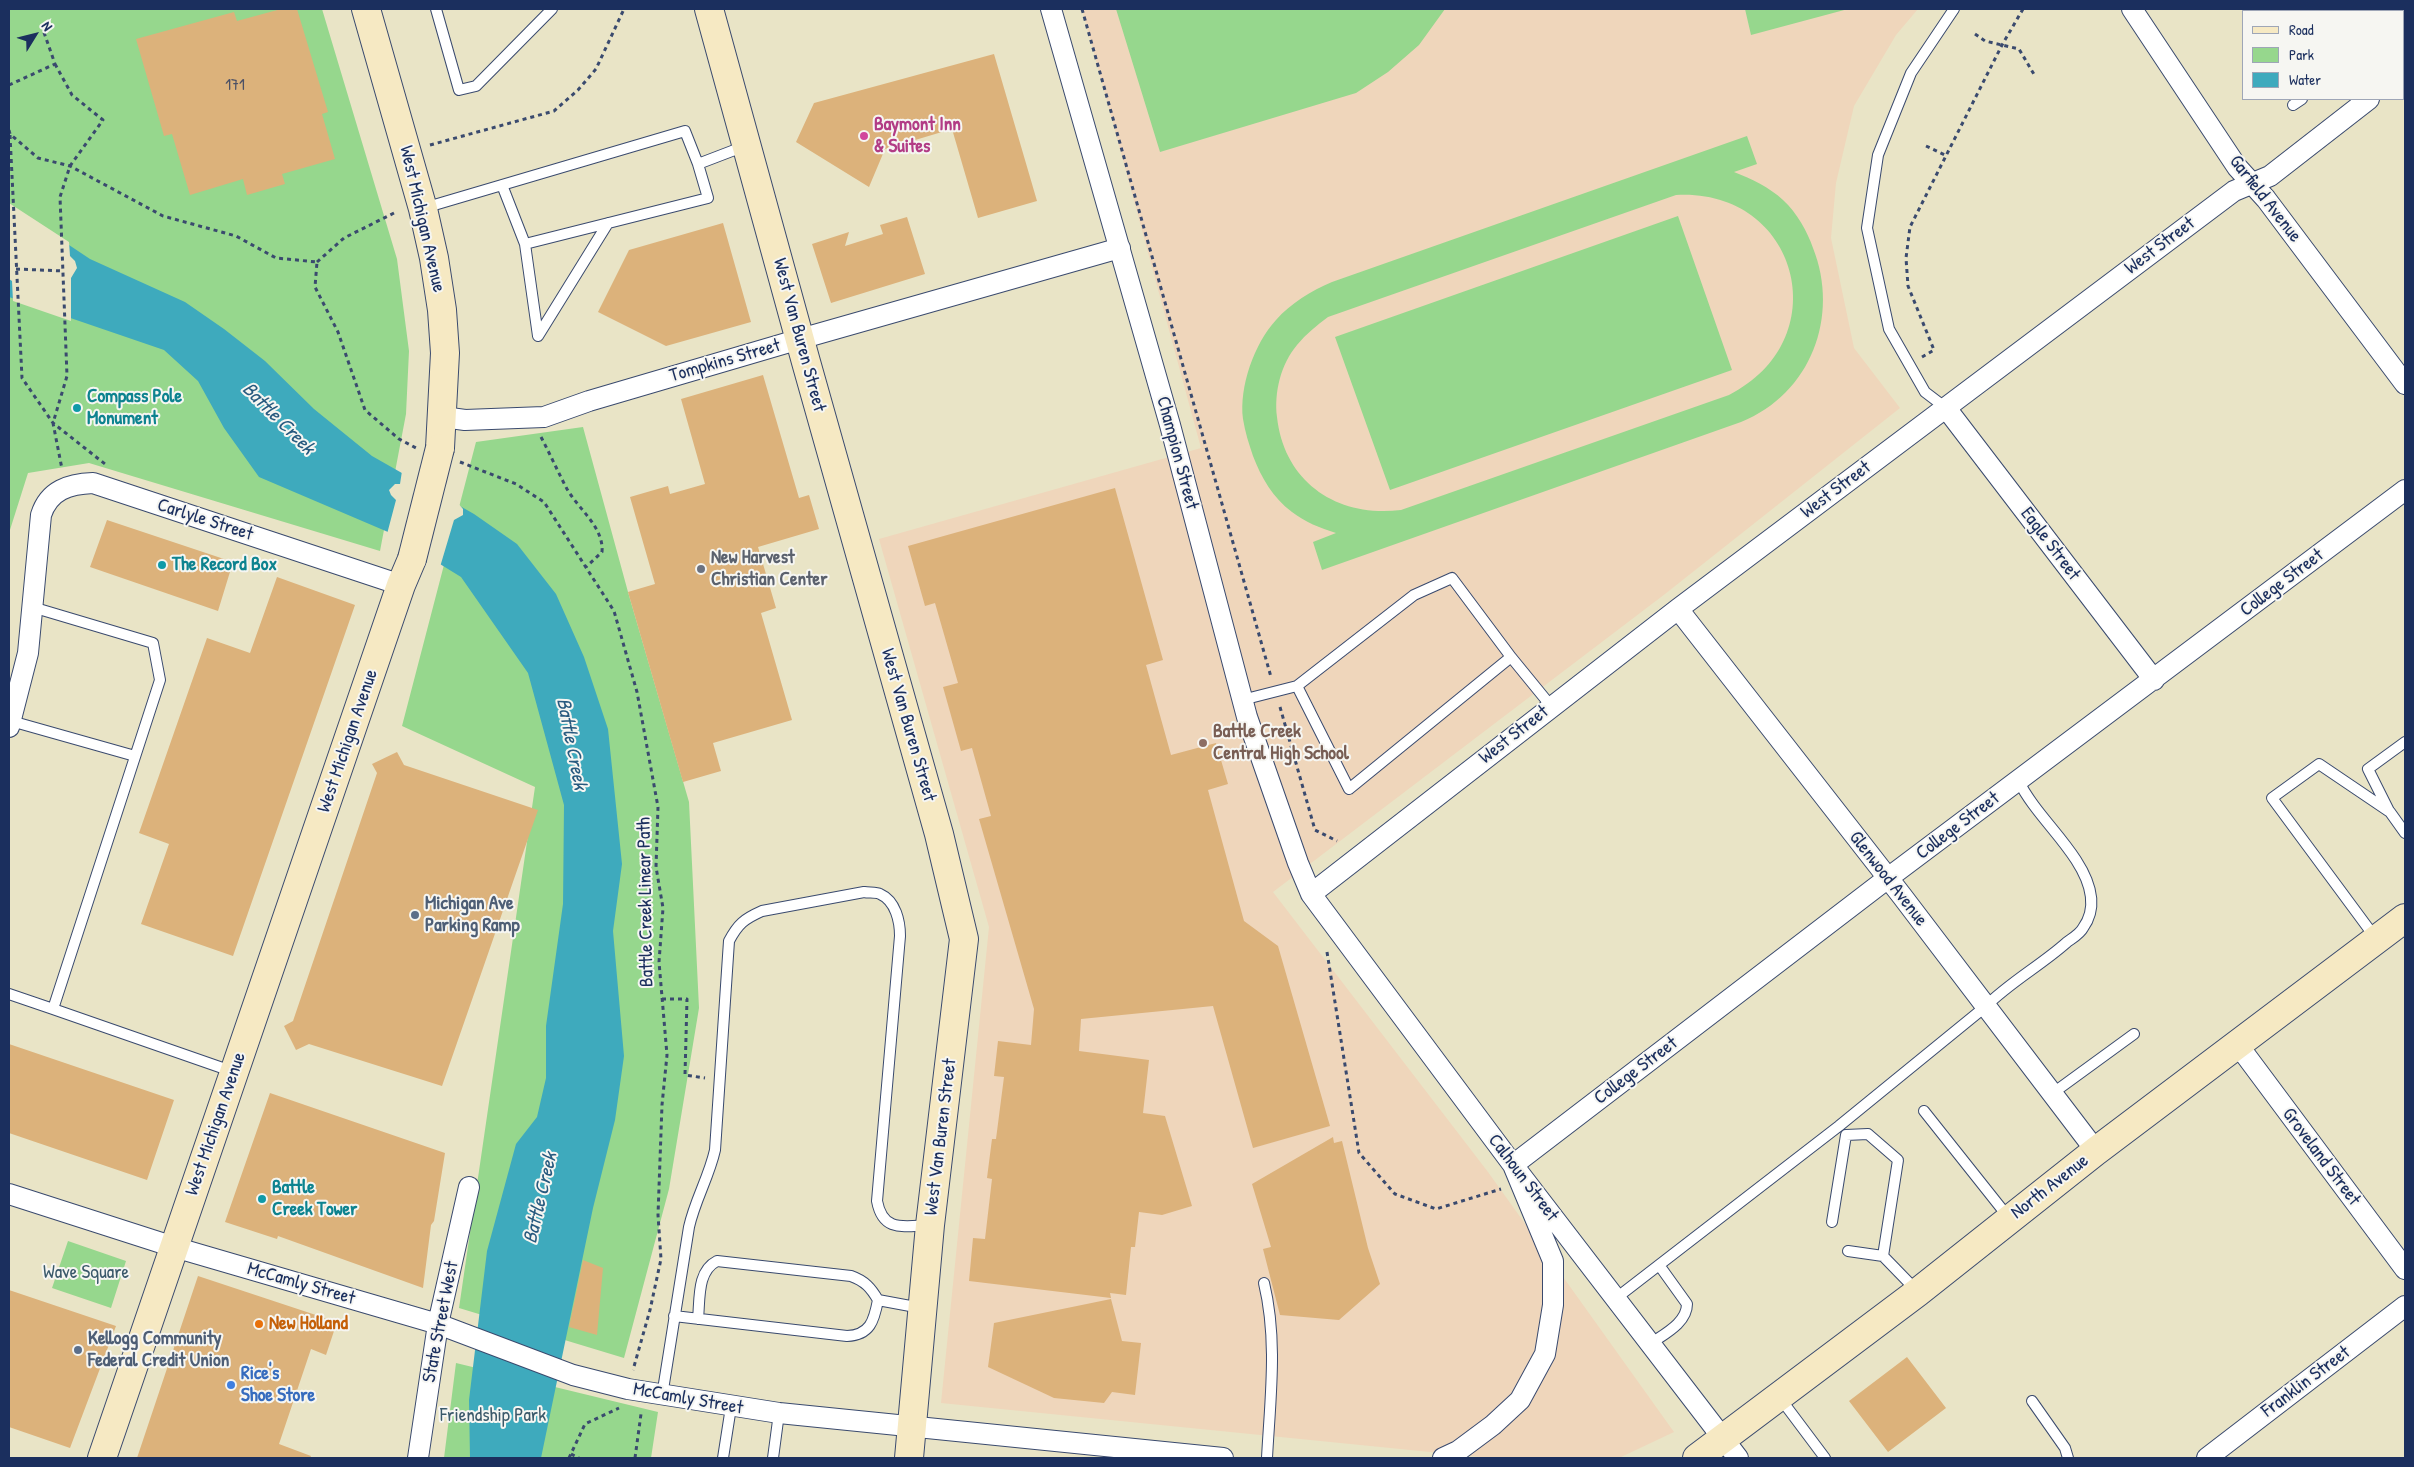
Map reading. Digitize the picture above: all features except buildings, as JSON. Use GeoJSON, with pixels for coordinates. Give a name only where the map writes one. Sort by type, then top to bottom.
{"type":"FeatureCollection","features":[{"type":"Feature","properties":{"kind":"street","name":"West Michigan Avenue"},"geometry":{"type":"LineString","coordinates":[[102,1458],[401,585],[412,559],[440,453],[445,353],[442,310],[434,258],[423,209],[366,9]]}},
{"type":"Feature","properties":{"kind":"street","name":"West Van Buren Street"},"geometry":{"type":"LineString","coordinates":[[710,9],[936,825],[964,939],[930,1225],[909,1458]]}},
{"type":"Feature","properties":{"kind":"street","name":"Champion Street"},"geometry":{"type":"LineString","coordinates":[[1050,9],[1170,425],[1242,700],[1295,855],[1311,894]]}},
{"type":"Feature","properties":{"kind":"street","name":"Garfield Avenue"},"geometry":{"type":"LineString","coordinates":[[2132,9],[2237,167],[2252,183],[2405,384]]}},
{"type":"Feature","properties":{"kind":"street","name":"West Street"},"geometry":{"type":"LineString","coordinates":[[1311,894],[1678,609],[2234,191],[2270,176],[2368,100]]}},
{"type":"Feature","properties":{"kind":"street","name":"Tompkins Street"},"geometry":{"type":"LineString","coordinates":[[442,417],[462,420],[544,417],[589,401],[800,339],[1120,248]]}},
{"type":"Feature","properties":{"kind":"street","name":"Eagle Street"},"geometry":{"type":"LineString","coordinates":[[1946,408],[2154,680]]}},
{"type":"Feature","properties":{"kind":"street","name":"Carlyle Street"},"geometry":{"type":"LineString","coordinates":[[65,487],[93,484],[401,585]]}},
{"type":"Feature","properties":{"kind":"street"},"geometry":{"type":"LineString","coordinates":[[10,724],[28,653],[41,515],[44,506],[51,496],[65,487]]}},
{"type":"Feature","properties":{"kind":"street","name":"College Street"},"geometry":{"type":"LineString","coordinates":[[1513,1165],[1888,878],[2405,490]]}},
{"type":"Feature","properties":{"kind":"street","name":"Glenwood Avenue"},"geometry":{"type":"LineString","coordinates":[[1678,609],[1888,878],[2096,1151]]}},
{"type":"Feature","properties":{"kind":"street","name":"Calhoun Street"},"geometry":{"type":"LineString","coordinates":[[1311,894],[1513,1165],[1731,1449]]}},
{"type":"Feature","properties":{"kind":"street","name":"North Avenue"},"geometry":{"type":"LineString","coordinates":[[1698,1458],[1731,1449],[1779,1397],[1918,1292],[2096,1151],[2238,1046],[2405,918]]}},
{"type":"Feature","properties":{"kind":"street","name":"Groveland Street"},"geometry":{"type":"LineString","coordinates":[[2238,1046],[2405,1269]]}},
{"type":"Feature","properties":{"kind":"street"},"geometry":{"type":"LineString","coordinates":[[1442,1458],[1458,1451],[1493,1425],[1520,1400],[1545,1354],[1553,1305],[1553,1260],[1513,1165]]}},
{"type":"Feature","properties":{"kind":"street","name":"State Street West"},"geometry":{"type":"LineString","coordinates":[[418,1458],[438,1324],[469,1188]]}},
{"type":"Feature","properties":{"kind":"street","name":"McCamly Street"},"geometry":{"type":"LineString","coordinates":[[9,1194],[174,1247],[438,1324],[573,1375],[628,1389],[779,1414],[913,1425],[1222,1458]]}},
{"type":"Feature","properties":{"kind":"street","name":"Franklin Street"},"geometry":{"type":"LineString","coordinates":[[2206,1458],[2405,1306]]}},
{"type":"Feature","properties":{"kind":"lane"},"geometry":{"type":"LineString","coordinates":[[436,9],[458,90],[476,86],[552,9]]}},
{"type":"Feature","properties":{"kind":"lane"},"geometry":{"type":"LineString","coordinates":[[1946,408],[1925,392],[1889,329],[1867,228],[1878,155],[1912,72],[1954,9]]}},
{"type":"Feature","properties":{"kind":"lane"},"geometry":{"type":"LineString","coordinates":[[2293,106],[2301,100]]}},
{"type":"Feature","properties":{"kind":"lane"},"geometry":{"type":"LineString","coordinates":[[423,209],[685,131],[698,164],[708,198],[525,244]]}},
{"type":"Feature","properties":{"kind":"lane"},"geometry":{"type":"LineString","coordinates":[[698,164],[747,145]]}},
{"type":"Feature","properties":{"kind":"lane"},"geometry":{"type":"LineString","coordinates":[[502,185],[525,244],[538,336],[608,223]]}},
{"type":"Feature","properties":{"kind":"lane"},"geometry":{"type":"LineString","coordinates":[[1242,700],[1297,686],[1414,595],[1452,578],[1511,657],[1551,706]]}},
{"type":"Feature","properties":{"kind":"lane"},"geometry":{"type":"LineString","coordinates":[[32,607],[153,643],[160,680],[53,1009]]}},
{"type":"Feature","properties":{"kind":"lane"},"geometry":{"type":"LineString","coordinates":[[1297,686],[1349,789],[1511,657]]}},
{"type":"Feature","properties":{"kind":"lane"},"geometry":{"type":"LineString","coordinates":[[10,724],[134,756]]}},
{"type":"Feature","properties":{"kind":"lane"},"geometry":{"type":"LineString","coordinates":[[2405,742],[2368,769],[2390,812],[2405,833]]}},
{"type":"Feature","properties":{"kind":"lane"},"geometry":{"type":"LineString","coordinates":[[2377,940],[2272,798],[2319,764],[2390,812]]}},
{"type":"Feature","properties":{"kind":"lane"},"geometry":{"type":"LineString","coordinates":[[1615,1299],[1840,1126],[1985,1007],[2000,992],[2052,956],[2084,928],[2090,909],[2090,886],[2076,860],[2029,801],[2018,780]]}},
{"type":"Feature","properties":{"kind":"lane"},"geometry":{"type":"LineString","coordinates":[[662,1396],[693,1208],[710,1169],[714,1150],[729,941],[737,926],[762,911],[864,892],[881,894],[893,906],[900,922],[900,936],[877,1201],[880,1216],[888,1224],[901,1226],[930,1225]]}},
{"type":"Feature","properties":{"kind":"lane"},"geometry":{"type":"LineString","coordinates":[[9,994],[234,1072]]}},
{"type":"Feature","properties":{"kind":"lane"},"geometry":{"type":"LineString","coordinates":[[2053,1094],[2134,1034]]}},
{"type":"Feature","properties":{"kind":"lane"},"geometry":{"type":"LineString","coordinates":[[1924,1110],[2010,1219]]}},
{"type":"Feature","properties":{"kind":"lane"},"geometry":{"type":"LineString","coordinates":[[1832,1222],[1846,1135],[1840,1126]]}},
{"type":"Feature","properties":{"kind":"lane"},"geometry":{"type":"LineString","coordinates":[[1846,1135],[1868,1134],[1898,1160],[1883,1256]]}},
{"type":"Feature","properties":{"kind":"lane"},"geometry":{"type":"LineString","coordinates":[[1848,1252],[1883,1256],[1918,1292]]}},
{"type":"Feature","properties":{"kind":"lane"},"geometry":{"type":"LineString","coordinates":[[674,1316],[698,1319],[847,1336],[859,1335],[868,1329],[873,1320],[878,1300],[872,1288],[862,1280],[851,1276],[717,1261],[708,1265],[704,1274],[698,1319]]}},
{"type":"Feature","properties":{"kind":"lane"},"geometry":{"type":"LineString","coordinates":[[1650,1344],[1677,1324],[1687,1311],[1687,1304],[1659,1265]]}},
{"type":"Feature","properties":{"kind":"lane"},"geometry":{"type":"LineString","coordinates":[[1264,1283],[1270,1309],[1272,1336],[1267,1458]]}},
{"type":"Feature","properties":{"kind":"lane"},"geometry":{"type":"LineString","coordinates":[[878,1300],[923,1308]]}},
{"type":"Feature","properties":{"kind":"lane"},"geometry":{"type":"LineString","coordinates":[[1779,1397],[1825,1458]]}},
{"type":"Feature","properties":{"kind":"lane"},"geometry":{"type":"LineString","coordinates":[[2032,1400],[2065,1448],[2068,1458]]}},
{"type":"Feature","properties":{"kind":"lane"},"geometry":{"type":"LineString","coordinates":[[723,1458],[731,1407]]}},
{"type":"Feature","properties":{"kind":"lane"},"geometry":{"type":"LineString","coordinates":[[773,1458],[779,1414]]}},
{"type":"Feature","properties":{"kind":"path"},"geometry":{"type":"LineString","coordinates":[[430,146],[554,111],[578,90],[596,69],[624,9]]}},
{"type":"Feature","properties":{"kind":"path"},"geometry":{"type":"LineString","coordinates":[[1082,9],[1315,830],[1336,841]]}},
{"type":"Feature","properties":{"kind":"path"},"geometry":{"type":"LineString","coordinates":[[1922,357],[1934,350],[1908,286],[1906,258],[1910,227],[2002,46],[2023,9]]}},
{"type":"Feature","properties":{"kind":"path"},"geometry":{"type":"LineString","coordinates":[[40,21],[55,64],[72,95],[103,120],[70,166],[60,197],[67,376],[53,423],[65,487]]}},
{"type":"Feature","properties":{"kind":"path"},"geometry":{"type":"LineString","coordinates":[[1974,34],[1985,41],[2019,49],[2035,76]]}},
{"type":"Feature","properties":{"kind":"path"},"geometry":{"type":"LineString","coordinates":[[9,85],[55,64]]}},
{"type":"Feature","properties":{"kind":"path"},"geometry":{"type":"LineString","coordinates":[[9,132],[38,158],[70,166],[164,216],[236,236],[276,258],[317,262],[344,238],[396,212]]}},
{"type":"Feature","properties":{"kind":"path"},"geometry":{"type":"LineString","coordinates":[[9,132],[22,378],[53,423],[107,466]]}},
{"type":"Feature","properties":{"kind":"path"},"geometry":{"type":"LineString","coordinates":[[1926,146],[1946,155]]}},
{"type":"Feature","properties":{"kind":"path","name":"Battle Creek Linear Path"},"geometry":{"type":"LineString","coordinates":[[317,262],[315,287],[338,332],[365,410],[407,444],[440,453],[516,484],[544,502],[614,611],[636,692],[658,807],[656,867],[663,908],[659,962],[667,1055],[662,1105],[658,1214],[661,1258],[650,1310],[628,1389],[619,1408],[585,1424],[569,1458]]}},
{"type":"Feature","properties":{"kind":"path"},"geometry":{"type":"LineString","coordinates":[[16,269],[63,271]]}},
{"type":"Feature","properties":{"kind":"path"},"geometry":{"type":"LineString","coordinates":[[541,437],[568,490],[598,531],[603,544],[602,552],[586,567]]}},
{"type":"Feature","properties":{"kind":"path"},"geometry":{"type":"LineString","coordinates":[[1327,952],[1359,1153],[1395,1194],[1436,1209],[1502,1188]]}},
{"type":"Feature","properties":{"kind":"path"},"geometry":{"type":"LineString","coordinates":[[662,999],[686,999],[685,1075],[719,1080]]}},
{"type":"Feature","properties":{"kind":"path"},"geometry":{"type":"LineString","coordinates":[[634,1458],[641,1414]]}},
{"type":"Feature","properties":{"kind":"path"},"geometry":{"type":"LineString","coordinates":[[571,1454],[579,1458]]}},
{"type":"Feature","properties":{"kind":"shaded area","name":"Battle Creek Central High School"},"geometry":{"type":"Polygon","coordinates":[[[1082,9],[1918,9],[1896,35],[1854,106],[1836,183],[1831,238],[1854,348],[1900,408],[1665,594],[1273,892],[1488,1172],[1674,1432],[1619,1458],[1490,1458],[941,1403],[989,927],[879,539],[1201,448],[1082,9]]]}},
{"type":"Feature","properties":{"kind":"green space"},"geometry":{"type":"Polygon","coordinates":[[[9,9],[322,9],[397,259],[409,351],[406,414],[380,551],[89,463],[28,473],[9,533],[9,9]]]}},
{"type":"Feature","properties":{"kind":"green space"},"geometry":{"type":"Polygon","coordinates":[[[1116,9],[1445,9],[1419,45],[1388,72],[1356,93],[1160,152],[1116,9]]]}},
{"type":"Feature","properties":{"kind":"green space"},"geometry":{"type":"Polygon","coordinates":[[[1745,9],[1848,9],[1751,35],[1745,9]]]}},
{"type":"Feature","properties":{"kind":"green space"},"geometry":{"type":"Polygon","coordinates":[[[1747,136],[1757,164],[1734,172],[1772,191],[1797,216],[1813,248],[1821,274],[1823,300],[1821,326],[1813,350],[1802,373],[1786,393],[1765,409],[1741,422],[1322,570],[1313,542],[1336,533],[1297,516],[1273,494],[1253,456],[1245,429],[1242,407],[1243,393],[1250,366],[1268,330],[1295,303],[1309,293],[1332,282],[1747,136]],[[1676,195],[1328,317],[1297,345],[1287,361],[1280,379],[1276,408],[1277,417],[1282,440],[1290,460],[1302,477],[1318,491],[1335,501],[1356,508],[1378,511],[1401,510],[1729,395],[1763,370],[1784,340],[1793,306],[1790,272],[1776,241],[1752,216],[1718,199],[1676,195]]]}},
{"type":"Feature","properties":{"kind":"green space"},"geometry":{"type":"Polygon","coordinates":[[[1678,216],[1732,370],[1390,490],[1335,337],[1678,216]]]}},
{"type":"Feature","properties":{"kind":"green space"},"geometry":{"type":"Polygon","coordinates":[[[583,427],[628,592],[689,802],[699,1008],[669,1189],[624,1358],[459,1308],[535,787],[402,726],[476,442],[583,427]]]}},
{"type":"Feature","properties":{"kind":"green space","name":"Wave Square"},"geometry":{"type":"Polygon","coordinates":[[[68,1241],[126,1261],[111,1308],[52,1288],[68,1241]]]}},
{"type":"Feature","properties":{"kind":"green space","name":"Friendship Park"},"geometry":{"type":"Polygon","coordinates":[[[456,1363],[658,1412],[651,1458],[444,1458],[456,1363]]]}},
{"type":"Feature","properties":{"kind":"water","name":"Battle Creek"},"geometry":{"type":"Polygon","coordinates":[[[9,205],[90,259],[185,302],[265,361],[314,409],[372,456],[474,514],[517,544],[556,594],[584,657],[608,729],[622,864],[613,931],[624,1056],[615,1120],[593,1208],[541,1458],[470,1458],[469,1400],[487,1251],[516,1144],[537,1117],[546,1078],[546,1026],[563,904],[564,805],[528,673],[461,577],[388,532],[259,477],[224,428],[198,381],[164,350],[9,297],[9,205]]]}},
{"type":"Feature","properties":{"kind":"pier"},"geometry":{"type":"Polygon","coordinates":[[[9,203],[69,242],[70,256],[75,261],[77,268],[71,278],[71,321],[13,301],[12,281],[9,279],[9,203]]]}},
{"type":"Feature","properties":{"kind":"pier"},"geometry":{"type":"Polygon","coordinates":[[[402,471],[457,502],[463,509],[463,515],[454,520],[440,567],[387,534],[396,500],[389,490],[395,484],[400,484],[402,471]]]}},
{"type":"Feature","properties":{"kind":"place","name":"Baymont Inn & Suites"},"geometry":{"type":"Point","coordinates":[864,136]}},
{"type":"Feature","properties":{"kind":"place","name":"Compass Pole Monument"},"geometry":{"type":"Point","coordinates":[77,408]}},
{"type":"Feature","properties":{"kind":"place","name":"The Record Box"},"geometry":{"type":"Point","coordinates":[162,565]}},
{"type":"Feature","properties":{"kind":"place","name":"New Harvest Christian Center"},"geometry":{"type":"Point","coordinates":[701,569]}},
{"type":"Feature","properties":{"kind":"place","name":"Battle Creek Central High School"},"geometry":{"type":"Point","coordinates":[1203,743]}},
{"type":"Feature","properties":{"kind":"place","name":"Michigan Ave Parking Ramp"},"geometry":{"type":"Point","coordinates":[415,915]}},
{"type":"Feature","properties":{"kind":"place","name":"Battle Creek Tower"},"geometry":{"type":"Point","coordinates":[262,1199]}},
{"type":"Feature","properties":{"kind":"place","name":"New Holland"},"geometry":{"type":"Point","coordinates":[259,1324]}},
{"type":"Feature","properties":{"kind":"place","name":"Kellogg Community Federal Credit Union"},"geometry":{"type":"Point","coordinates":[78,1350]}},
{"type":"Feature","properties":{"kind":"place","name":"Rice's Shoe Store"},"geometry":{"type":"Point","coordinates":[231,1385]}}]}
